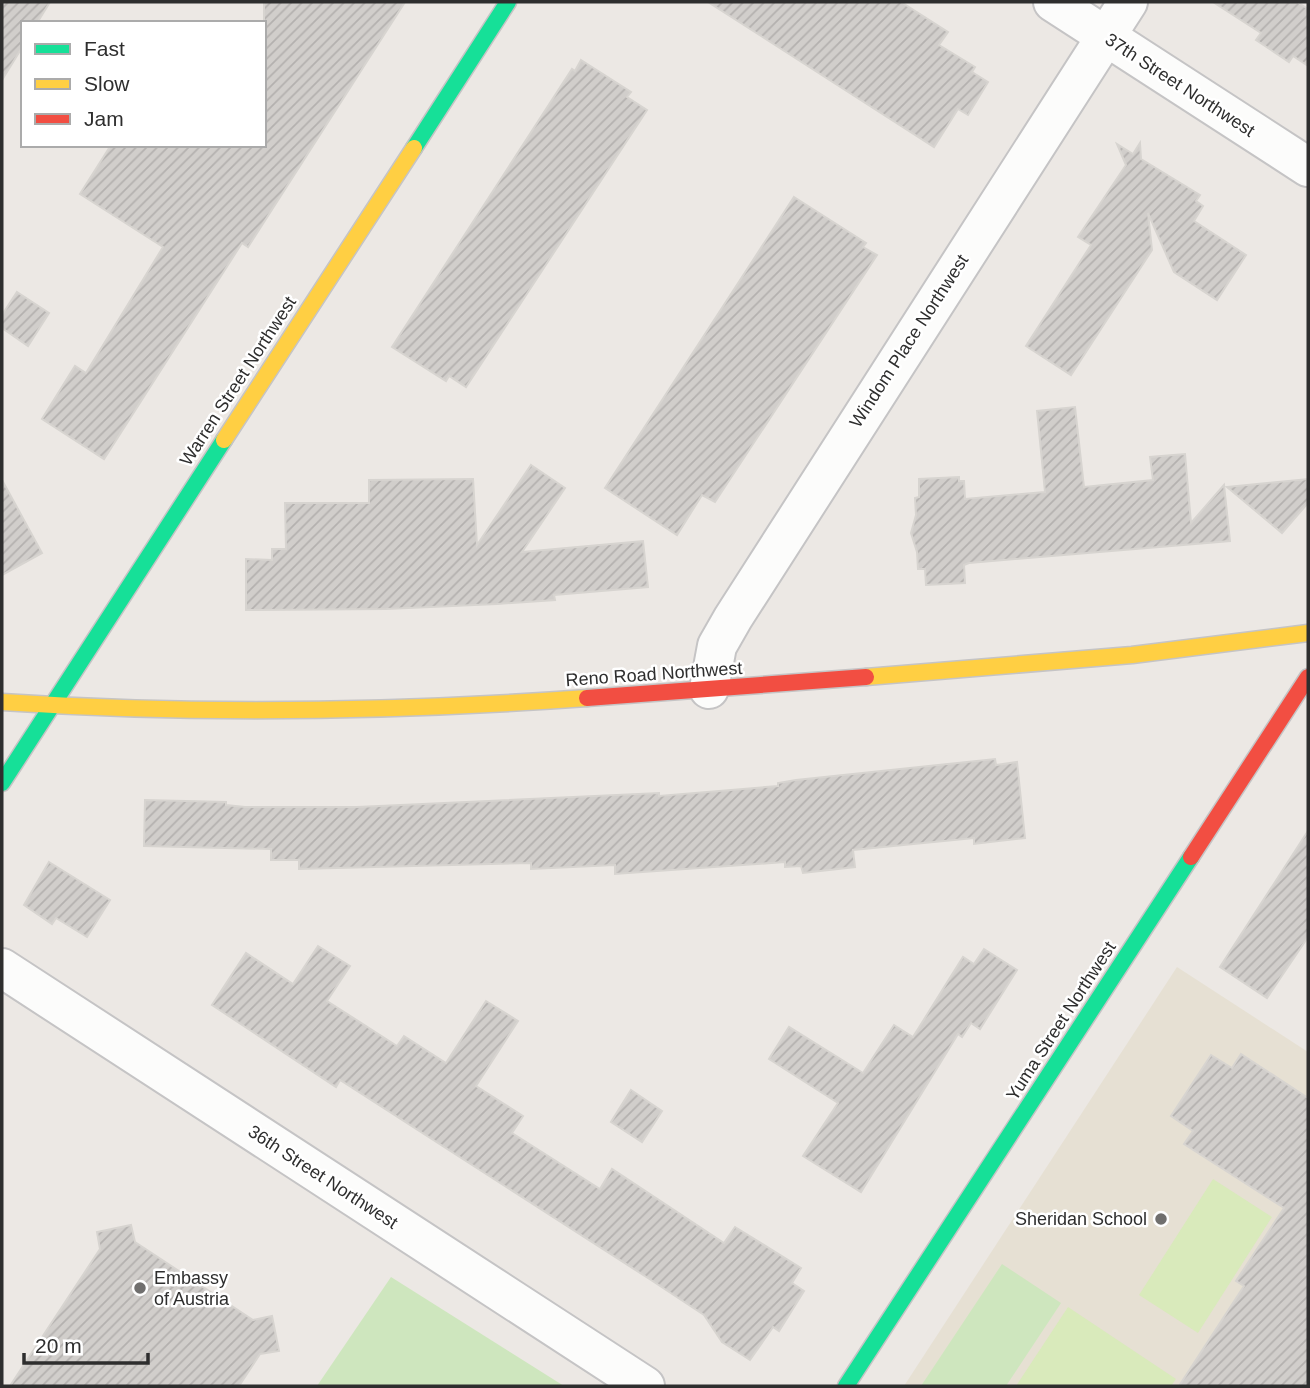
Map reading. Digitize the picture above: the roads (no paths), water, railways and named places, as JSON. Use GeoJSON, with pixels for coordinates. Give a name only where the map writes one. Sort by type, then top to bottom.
{"type":"FeatureCollection","features":[{"type":"Feature","properties":{"kind":"street","name":"Warren Street Northwest"},"geometry":{"type":"LineString","coordinates":[[2,783],[508,2]]}},
{"type":"Feature","properties":{"kind":"street","name":"37th Street Northwest"},"geometry":{"type":"LineString","coordinates":[[1053,2],[1308,167]]}},
{"type":"Feature","properties":{"kind":"street","name":"Windom Place Northwest"},"geometry":{"type":"LineString","coordinates":[[709,690],[717,646],[733,618],[1128,2]]}},
{"type":"Feature","properties":{"kind":"street","name":"Reno Road Northwest"},"geometry":{"type":"LineString","coordinates":[[2,702],[190,713],[306,713],[448,708],[709,690],[1131,654],[1308,633]]}},
{"type":"Feature","properties":{"kind":"street","name":"Yuma Street Northwest"},"geometry":{"type":"LineString","coordinates":[[846,1386],[1308,677]]}},
{"type":"Feature","properties":{"kind":"street","name":"36th Street Northwest"},"geometry":{"type":"LineString","coordinates":[[2,968],[645,1386]]}},
{"type":"Feature","properties":{"kind":"place","name":"Sheridan School"},"geometry":{"type":"Point","coordinates":[1161,1219]}},
{"type":"Feature","properties":{"kind":"place","name":"Embassy of Austria"},"geometry":{"type":"Point","coordinates":[140,1288]}}]}
